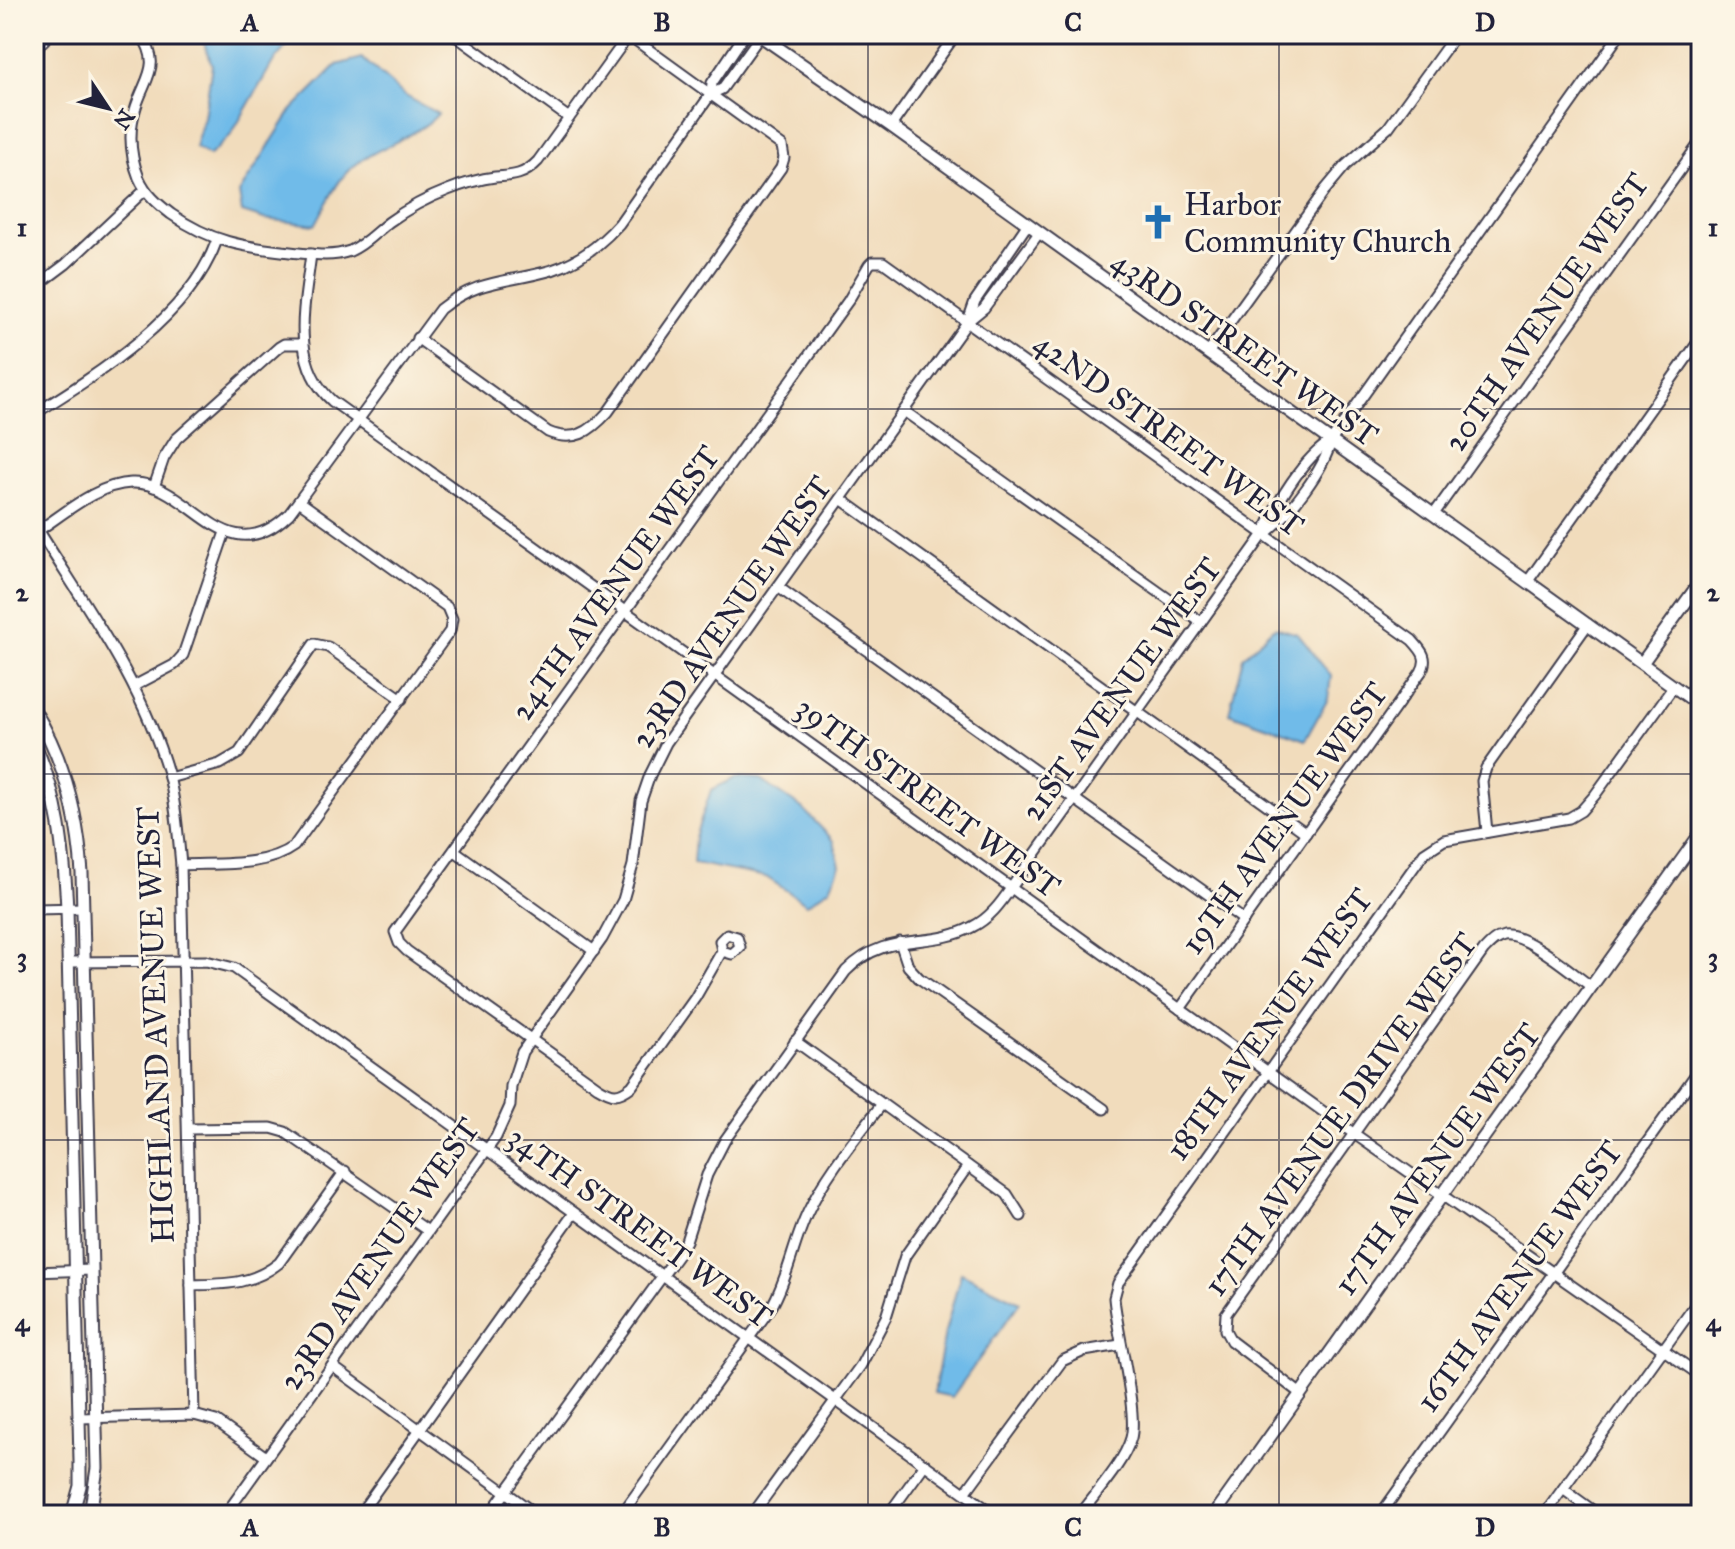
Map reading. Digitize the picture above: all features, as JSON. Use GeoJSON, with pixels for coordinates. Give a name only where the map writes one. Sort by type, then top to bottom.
{"type":"FeatureCollection","features":[{"type":"Feature","properties":{"kind":"street"},"geometry":{"type":"LineString","coordinates":[[34,50],[50,34]]}},
{"type":"Feature","properties":{"kind":"street"},"geometry":{"type":"LineString","coordinates":[[141,34],[149,49],[151,71],[136,107],[130,147],[145,190],[185,224],[217,240],[244,247],[323,256],[349,251],[401,214],[437,194],[477,181],[513,177],[527,171],[538,161],[628,34],[782,146],[781,168],[608,412],[587,432],[563,437],[548,432],[417,338]]}},
{"type":"Feature","properties":{"kind":"street"},"geometry":{"type":"LineString","coordinates":[[453,34],[569,118]]}},
{"type":"Feature","properties":{"kind":"street"},"geometry":{"type":"LineString","coordinates":[[35,530],[107,488],[133,482],[154,487],[225,532],[247,535],[284,519],[440,309],[456,297],[494,281],[559,267],[596,246],[619,224],[711,94],[712,83],[745,34]]}},
{"type":"Feature","properties":{"kind":"street"},"geometry":{"type":"LineString","coordinates":[[891,126],[956,34]]}},
{"type":"Feature","properties":{"kind":"street"},"geometry":{"type":"LineString","coordinates":[[1208,353],[1325,190],[1345,166],[1388,128],[1456,34]]}},
{"type":"Feature","properties":{"kind":"street","name":"21ST AVENUE WEST"},"geometry":{"type":"LineString","coordinates":[[489,1515],[686,1241],[702,1188],[725,1140],[851,966],[882,946],[954,934],[970,929],[988,917],[1264,534],[1281,521],[1300,495],[1327,456],[1331,441],[1620,34]]}},
{"type":"Feature","properties":{"kind":"street"},"geometry":{"type":"LineString","coordinates":[[711,94],[722,89],[759,35]]}},
{"type":"Feature","properties":{"kind":"street","name":"43RD STREET WEST"},"geometry":{"type":"LineString","coordinates":[[759,35],[891,126],[1701,706]]}},
{"type":"Feature","properties":{"kind":"street","name":"20TH AVENUE WEST"},"geometry":{"type":"LineString","coordinates":[[1434,514],[1701,141]]}},
{"type":"Feature","properties":{"kind":"street"},"geometry":{"type":"LineString","coordinates":[[34,288],[66,264],[145,190]]}},
{"type":"Feature","properties":{"kind":"street","name":"23RD AVENUE WEST"},"geometry":{"type":"LineString","coordinates":[[968,321],[975,301],[1027,225]]}},
{"type":"Feature","properties":{"kind":"street","name":"23RD AVENUE WEST"},"geometry":{"type":"LineString","coordinates":[[225,1515],[487,1150],[506,1118],[515,1067],[616,915],[633,865],[641,801],[666,743],[968,321],[984,308],[1039,233]]}},
{"type":"Feature","properties":{"kind":"street"},"geometry":{"type":"LineString","coordinates":[[34,414],[110,362],[166,315],[199,278],[217,240]]}},
{"type":"Feature","properties":{"kind":"street","name":"39TH STREET WEST"},"geometry":{"type":"LineString","coordinates":[[311,254],[302,344],[307,365],[327,397],[1353,1133],[1701,1376]]}},
{"type":"Feature","properties":{"kind":"street","name":"42ND STREET WEST"},"geometry":{"type":"LineString","coordinates":[[877,262],[883,262],[968,321],[1412,640],[1425,656]]}},
{"type":"Feature","properties":{"kind":"street","name":"24TH AVENUE WEST"},"geometry":{"type":"LineString","coordinates":[[531,1039],[407,951],[395,937],[398,925],[455,851],[855,293],[869,265],[877,262]]}},
{"type":"Feature","properties":{"kind":"street"},"geometry":{"type":"LineString","coordinates":[[1528,581],[1701,338]]}},
{"type":"Feature","properties":{"kind":"street"},"geometry":{"type":"LineString","coordinates":[[154,487],[164,458],[176,439],[279,347],[302,344]]}},
{"type":"Feature","properties":{"kind":"street"},"geometry":{"type":"LineString","coordinates":[[904,411],[1201,622]]}},
{"type":"Feature","properties":{"kind":"street"},"geometry":{"type":"LineString","coordinates":[[841,499],[1306,833]]}},
{"type":"Feature","properties":{"kind":"street"},"geometry":{"type":"LineString","coordinates":[[181,865],[265,860],[294,846],[450,631],[452,619],[447,607],[299,501]]}},
{"type":"Feature","properties":{"kind":"street","name":"HIGHLAND AVENUE WEST"},"geometry":{"type":"LineString","coordinates":[[35,530],[134,686],[169,778],[181,865],[194,1415]]}},
{"type":"Feature","properties":{"kind":"street"},"geometry":{"type":"LineString","coordinates":[[134,686],[174,665],[183,655],[225,532]]}},
{"type":"Feature","properties":{"kind":"street"},"geometry":{"type":"LineString","coordinates":[[1642,663],[1701,581]]}},
{"type":"Feature","properties":{"kind":"street"},"geometry":{"type":"LineString","coordinates":[[778,587],[1244,920]]}},
{"type":"Feature","properties":{"kind":"street"},"geometry":{"type":"LineString","coordinates":[[1487,832],[1482,791],[1486,768],[1588,624]]}},
{"type":"Feature","properties":{"kind":"street"},"geometry":{"type":"LineString","coordinates":[[169,778],[220,764],[239,753],[314,644],[328,647],[402,699]]}},
{"type":"Feature","properties":{"kind":"street","name":"19TH AVENUE WEST"},"geometry":{"type":"LineString","coordinates":[[1180,1009],[1421,672],[1425,656]]}},
{"type":"Feature","properties":{"kind":"street","name":"18TH AVENUE WEST"},"geometry":{"type":"LineString","coordinates":[[1080,1515],[1131,1439],[1131,1411],[1114,1298],[1118,1283],[1267,1071],[1424,853],[1444,840],[1557,821],[1581,811],[1674,686]]}},
{"type":"Feature","properties":{"kind":"street"},"geometry":{"type":"LineString","coordinates":[[34,710],[65,774],[79,835],[97,1468],[90,1515]]}},
{"type":"Feature","properties":{"kind":"street"},"geometry":{"type":"LineString","coordinates":[[34,743],[56,808],[65,858],[80,1486],[72,1515]]}},
{"type":"Feature","properties":{"kind":"street","name":"17TH AVENUE WEST"},"geometry":{"type":"LineString","coordinates":[[1214,1515],[1701,833]]}},
{"type":"Feature","properties":{"kind":"street"},"geometry":{"type":"LineString","coordinates":[[455,851],[594,951]]}},
{"type":"Feature","properties":{"kind":"street"},"geometry":{"type":"LineString","coordinates":[[34,909],[83,908]]}},
{"type":"Feature","properties":{"kind":"street","name":"17TH AVENUE DRIVE WEST"},"geometry":{"type":"LineString","coordinates":[[1301,1394],[1231,1341],[1225,1330],[1224,1318],[1232,1302],[1484,950],[1495,940],[1508,936],[1519,938],[1592,987]]}},
{"type":"Feature","properties":{"kind":"street"},"geometry":{"type":"LineString","coordinates":[[900,942],[908,966],[919,978],[1104,1109]]}},
{"type":"Feature","properties":{"kind":"street"},"geometry":{"type":"LineString","coordinates":[[531,1039],[598,1087],[621,1095],[632,1086],[695,998],[722,951]]}},
{"type":"Feature","properties":{"kind":"street","name":"34TH STREET WEST"},"geometry":{"type":"LineString","coordinates":[[68,962],[216,962],[234,968],[995,1515]]}},
{"type":"Feature","properties":{"kind":"street"},"geometry":{"type":"LineString","coordinates":[[795,1041],[1007,1194],[1021,1216]]}},
{"type":"Feature","properties":{"kind":"street","name":"16TH AVENUE WEST"},"geometry":{"type":"LineString","coordinates":[[1380,1515],[1701,1067]]}},
{"type":"Feature","properties":{"kind":"street"},"geometry":{"type":"LineString","coordinates":[[621,1515],[781,1289],[797,1238],[817,1194],[882,1104]]}},
{"type":"Feature","properties":{"kind":"street"},"geometry":{"type":"LineString","coordinates":[[188,1129],[271,1128],[285,1132],[428,1231]]}},
{"type":"Feature","properties":{"kind":"street"},"geometry":{"type":"LineString","coordinates":[[752,1515],[861,1365],[879,1333],[905,1256],[968,1166]]}},
{"type":"Feature","properties":{"kind":"street"},"geometry":{"type":"LineString","coordinates":[[191,1285],[239,1284],[271,1269],[279,1263],[345,1171]]}},
{"type":"Feature","properties":{"kind":"street"},"geometry":{"type":"LineString","coordinates":[[359,1515],[574,1213]]}},
{"type":"Feature","properties":{"kind":"street"},"geometry":{"type":"LineString","coordinates":[[34,1272],[92,1270]]}},
{"type":"Feature","properties":{"kind":"street"},"geometry":{"type":"LineString","coordinates":[[1544,1515],[1701,1297]]}},
{"type":"Feature","properties":{"kind":"street"},"geometry":{"type":"LineString","coordinates":[[965,1493],[1062,1361],[1084,1351],[1120,1345]]}},
{"type":"Feature","properties":{"kind":"street"},"geometry":{"type":"LineString","coordinates":[[332,1366],[537,1515]]}},
{"type":"Feature","properties":{"kind":"street"},"geometry":{"type":"LineString","coordinates":[[79,1418],[194,1415],[216,1421],[266,1457]]}},
{"type":"Feature","properties":{"kind":"street"},"geometry":{"type":"LineString","coordinates":[[888,1515],[925,1464]]}},
{"type":"Feature","properties":{"kind":"street"},"geometry":{"type":"LineString","coordinates":[[1563,1489],[1599,1515]]}},
{"type":"Feature","properties":{"kind":"water"},"geometry":{"type":"Polygon","coordinates":[[[201,34],[297,34],[273,62],[231,135],[209,156],[195,147],[204,117],[212,65],[201,34]]]}},
{"type":"Feature","properties":{"kind":"water"},"geometry":{"type":"Polygon","coordinates":[[[362,58],[404,95],[438,114],[418,130],[369,155],[348,171],[315,225],[264,219],[242,212],[239,193],[291,111],[337,65],[362,58]]]}},
{"type":"Feature","properties":{"kind":"water"},"geometry":{"type":"Polygon","coordinates":[[[1275,627],[1298,634],[1331,676],[1328,699],[1305,740],[1229,713],[1243,657],[1275,627]]]}},
{"type":"Feature","properties":{"kind":"water"},"geometry":{"type":"Polygon","coordinates":[[[735,778],[761,780],[802,808],[834,841],[840,866],[830,888],[807,904],[766,877],[693,863],[695,837],[711,790],[735,778]]]}},
{"type":"Feature","properties":{"kind":"water"},"geometry":{"type":"Polygon","coordinates":[[[961,1273],[1020,1302],[952,1397],[934,1393],[945,1332],[961,1273]]]}},
{"type":"Feature","properties":{"kind":"place","name":"Harbor Community Church"},"geometry":{"type":"Point","coordinates":[1158,222]}}]}
